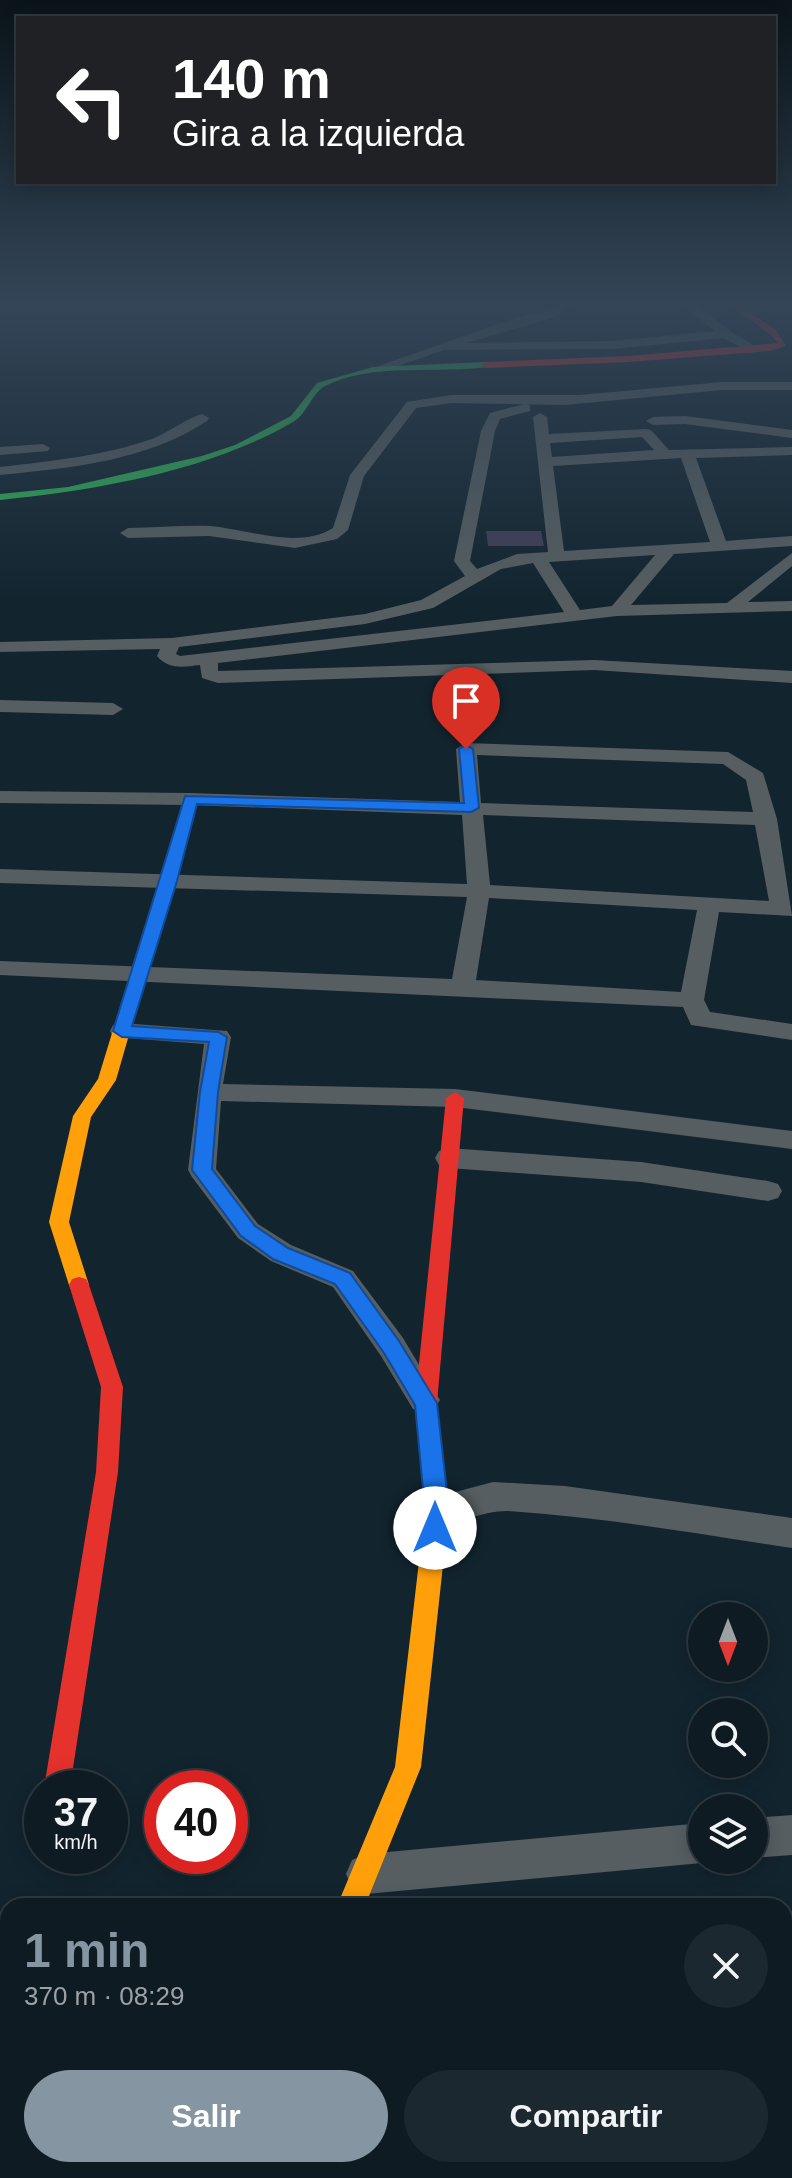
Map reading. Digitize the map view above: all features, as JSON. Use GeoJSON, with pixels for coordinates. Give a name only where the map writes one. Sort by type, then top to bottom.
{"type":"FeatureCollection","features":[{"type":"Feature","properties":{"kind":"street"},"geometry":{"type":"LineString","coordinates":[[0,497],[68,490],[205,458],[238,447],[294,418],[306,403]]}},
{"type":"Feature","properties":{"kind":"street"},"geometry":{"type":"LineString","coordinates":[[128,533],[209,531],[275,542],[315,541],[340,530],[357,475],[412,405],[427,403]]}},
{"type":"Feature","properties":{"kind":"street"},"geometry":{"type":"LineString","coordinates":[[474,577],[462,561],[467,527],[481,480],[489,425],[495,416],[507,412],[558,403]]}},
{"type":"Feature","properties":{"kind":"street"},"geometry":{"type":"LineString","coordinates":[[540,417],[556,555]]}},
{"type":"Feature","properties":{"kind":"street"},"geometry":{"type":"LineString","coordinates":[[0,471],[48,466],[158,442],[187,431],[202,418]]}},
{"type":"Feature","properties":{"kind":"street"},"geometry":{"type":"LineString","coordinates":[[653,421],[685,420],[792,434]]}},
{"type":"Feature","properties":{"kind":"street"},"geometry":{"type":"LineString","coordinates":[[541,439],[646,433],[665,454]]}},
{"type":"Feature","properties":{"kind":"street"},"geometry":{"type":"LineString","coordinates":[[0,451],[43,448]]}},
{"type":"Feature","properties":{"kind":"street"},"geometry":{"type":"LineString","coordinates":[[543,462],[665,454],[792,451]]}},
{"type":"Feature","properties":{"kind":"street"},"geometry":{"type":"LineString","coordinates":[[687,454],[719,544]]}},
{"type":"Feature","properties":{"kind":"street"},"geometry":{"type":"LineString","coordinates":[[0,647],[172,643],[365,619],[444,597],[495,566],[537,556],[792,541]]}},
{"type":"Feature","properties":{"kind":"street"},"geometry":{"type":"LineString","coordinates":[[617,611],[668,550]]}},
{"type":"Feature","properties":{"kind":"street"},"geometry":{"type":"LineString","coordinates":[[537,556],[575,615]]}},
{"type":"Feature","properties":{"kind":"street"},"geometry":{"type":"LineString","coordinates":[[732,607],[792,558]]}},
{"type":"Feature","properties":{"kind":"street"},"geometry":{"type":"LineString","coordinates":[[172,643],[166,656],[168,660],[177,662],[617,611],[792,606]]}},
{"type":"Feature","properties":{"kind":"street"},"geometry":{"type":"LineString","coordinates":[[209,659],[209,674],[218,677],[594,665],[792,677]]}},
{"type":"Feature","properties":{"kind":"street"},"geometry":{"type":"LineString","coordinates":[[0,706],[113,709]]}},
{"type":"Feature","properties":{"kind":"street"},"geometry":{"type":"LineString","coordinates":[[0,876],[479,891],[787,909],[756,777],[728,758],[466,749],[479,891],[463,987]]}},
{"type":"Feature","properties":{"kind":"street"},"geometry":{"type":"LineString","coordinates":[[0,797],[190,799],[766,819]]}},
{"type":"Feature","properties":{"kind":"street"},"geometry":{"type":"LineString","coordinates":[[60,1770],[107,1472],[112,1387],[59,1222],[82,1116],[107,1080],[138,972],[169,881],[190,799]]}},
{"type":"Feature","properties":{"kind":"street"},"geometry":{"type":"LineString","coordinates":[[709,906],[692,1000],[700,1019],[792,1032]]}},
{"type":"Feature","properties":{"kind":"street"},"geometry":{"type":"LineString","coordinates":[[0,968],[463,987],[692,1000]]}},
{"type":"Feature","properties":{"kind":"street"},"geometry":{"type":"LineString","coordinates":[[122,1031],[218,1037],[202,1170],[248,1231],[281,1253],[343,1279],[392,1347],[426,1403]]}},
{"type":"Feature","properties":{"kind":"street"},"geometry":{"type":"LineString","coordinates":[[209,1092],[455,1098],[588,1112],[792,1140]]}},
{"type":"Feature","properties":{"kind":"street"},"geometry":{"type":"LineString","coordinates":[[455,1098],[426,1403],[437,1510],[408,1767],[358,1890],[688,1845]]}},
{"type":"Feature","properties":{"kind":"street"},"geometry":{"type":"LineString","coordinates":[[449,1158],[641,1172],[768,1191]]}},
{"type":"Feature","properties":{"kind":"street"},"geometry":{"type":"LineString","coordinates":[[437,1510],[493,1496],[565,1500],[792,1533]]}},
{"type":"Feature","properties":{"kind":"street"},"geometry":{"type":"LineString","coordinates":[[768,1837],[792,1835]]}},
{"type":"Feature","properties":{"kind":"shaded area"},"geometry":{"type":"Polygon","coordinates":[[[486,531],[541,531],[544,546],[488,546],[486,531]]]}},
{"type":"Feature","properties":{"kind":"traffic: fast"},"geometry":{"type":"LineString","coordinates":[[0,497],[68,490],[205,458],[238,447],[294,418],[306,403]]}},
{"type":"Feature","properties":{"kind":"traffic: fast"},"geometry":{"type":"LineString","coordinates":[[146,948],[169,881],[190,799]]}},
{"type":"Feature","properties":{"kind":"traffic: slow"},"geometry":{"type":"LineString","coordinates":[[79,1285],[59,1222],[82,1116],[107,1080],[146,948]]}},
{"type":"Feature","properties":{"kind":"traffic: slow"},"geometry":{"type":"LineString","coordinates":[[354,1898],[408,1767],[437,1510],[430,1440]]}},
{"type":"Feature","properties":{"kind":"traffic: jam"},"geometry":{"type":"LineString","coordinates":[[430,1440],[426,1403],[455,1098]]}},
{"type":"Feature","properties":{"kind":"traffic: jam"},"geometry":{"type":"LineString","coordinates":[[60,1770],[107,1472],[112,1387],[79,1285]]}},
{"type":"Feature","properties":{"kind":"route"},"geometry":{"type":"LineString","coordinates":[[435,1528],[437,1510],[426,1403],[392,1347],[343,1279],[281,1253],[248,1231],[202,1170],[218,1037],[122,1031],[169,881],[190,799],[471,808],[466,749]]}}]}
